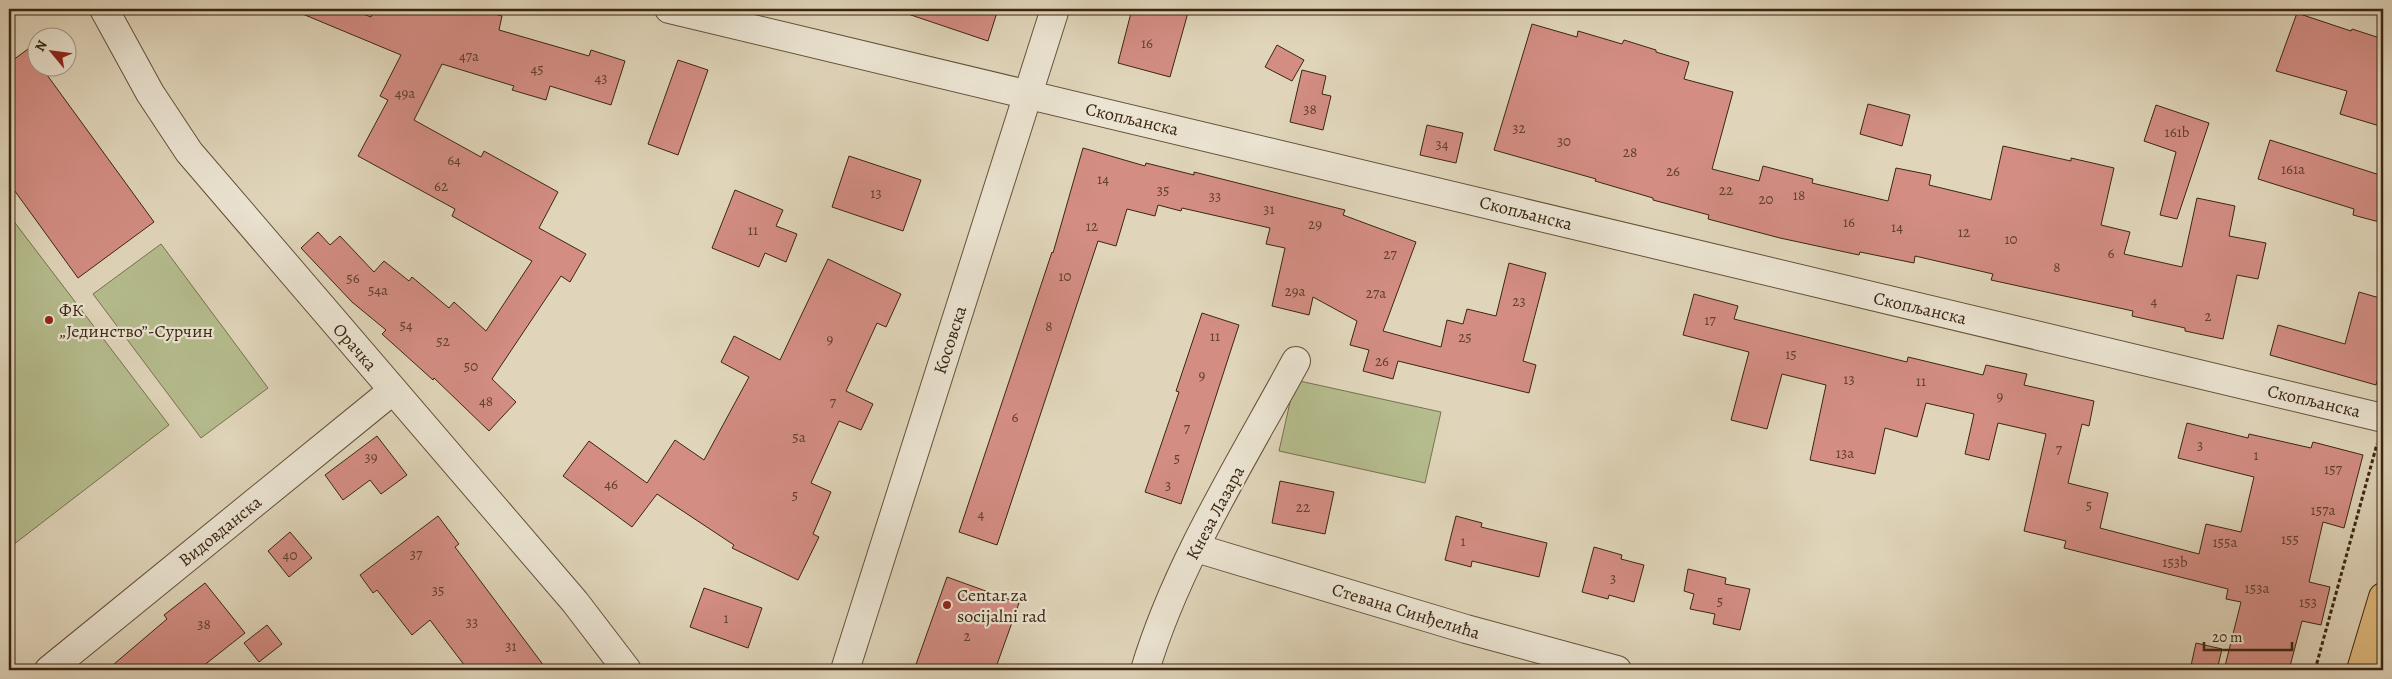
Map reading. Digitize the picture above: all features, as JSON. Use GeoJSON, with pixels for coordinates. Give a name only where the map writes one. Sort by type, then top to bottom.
{"type":"FeatureCollection","features":[{"type":"Feature","properties":{"kind":"main road"},"geometry":{"type":"LineString","coordinates":[[2361,670],[2383,597]]}},
{"type":"Feature","properties":{"kind":"street","name":"Орачка"},"geometry":{"type":"LineString","coordinates":[[104,9],[150,93],[189,152],[392,391],[575,602],[627,670]]}},
{"type":"Feature","properties":{"kind":"street","name":"Скопљанска"},"geometry":{"type":"LineString","coordinates":[[669,9],[1028,95],[2381,428]]}},
{"type":"Feature","properties":{"kind":"street","name":"Косовска"},"geometry":{"type":"LineString","coordinates":[[845,670],[1055,9]]}},
{"type":"Feature","properties":{"kind":"street","name":"Кнеза Лазара"},"geometry":{"type":"LineString","coordinates":[[1145,670],[1164,617],[1196,548],[1296,361]]}},
{"type":"Feature","properties":{"kind":"street","name":"Видовданска"},"geometry":{"type":"LineString","coordinates":[[49,670],[392,391]]}},
{"type":"Feature","properties":{"kind":"street","name":"Стевана Синђелића"},"geometry":{"type":"LineString","coordinates":[[1196,548],[1466,629],[1617,670]]}},
{"type":"Feature","properties":{"kind":"path"},"geometry":{"type":"LineString","coordinates":[[2315,670],[2381,428]]}},
{"type":"Feature","properties":{"kind":"green space","name":"ФК „Јединство”-Сурчин"},"geometry":{"type":"Polygon","coordinates":[[[9,215],[169,425],[9,548],[9,215]]]}},
{"type":"Feature","properties":{"kind":"green space"},"geometry":{"type":"Polygon","coordinates":[[[161,244],[268,388],[201,438],[93,294],[161,244]]]}},
{"type":"Feature","properties":{"kind":"green space"},"geometry":{"type":"Polygon","coordinates":[[[1295,380],[1441,412],[1425,483],[1279,451],[1295,380]]]}},
{"type":"Feature","properties":{"kind":"building"},"geometry":{"type":"Polygon","coordinates":[[[293,9],[350,9],[371,17],[374,9],[478,9],[502,16],[499,30],[589,56],[591,50],[625,61],[611,105],[550,86],[546,100],[512,90],[514,86],[442,64],[414,120],[481,157],[484,151],[558,192],[539,228],[586,254],[570,282],[561,276],[492,379],[516,402],[489,431],[434,378],[433,380],[382,334],[386,330],[352,302],[301,248],[318,232],[330,245],[340,236],[374,272],[384,261],[409,281],[412,277],[449,308],[454,302],[486,331],[532,261],[452,216],[455,209],[358,156],[388,100],[380,96],[401,55],[293,9]]]}},
{"type":"Feature","properties":{"kind":"building"},"geometry":{"type":"Polygon","coordinates":[[[906,9],[998,9],[988,41],[905,13],[906,9]]]}},
{"type":"Feature","properties":{"kind":"building"},"geometry":{"type":"Polygon","coordinates":[[[1132,9],[1189,9],[1170,77],[1118,63],[1132,9]]]}},
{"type":"Feature","properties":{"kind":"building"},"geometry":{"type":"Polygon","coordinates":[[[2297,13],[2351,31],[2352,29],[2383,39],[2383,127],[2340,114],[2347,91],[2276,71],[2297,13]]]}},
{"type":"Feature","properties":{"kind":"building"},"geometry":{"type":"Polygon","coordinates":[[[1532,24],[1577,37],[1578,31],[1622,44],[1624,40],[1656,50],[1656,52],[1689,62],[1684,79],[1733,92],[1712,169],[1759,181],[1763,166],[1813,179],[1812,183],[1888,201],[1896,168],[1931,175],[1929,185],[1991,200],[2003,146],[2071,161],[2071,158],[2114,168],[2101,225],[2130,232],[2124,254],[2182,267],[2197,198],[2235,206],[2229,236],[2266,243],[2258,279],[2237,275],[2223,339],[2185,331],[2185,328],[2132,316],[2133,311],[1991,280],[1993,274],[1915,256],[1914,263],[1860,252],[1859,255],[1780,238],[1708,219],[1709,215],[1653,200],[1653,198],[1595,181],[1596,179],[1494,150],[1532,24]]]}},
{"type":"Feature","properties":{"kind":"building"},"geometry":{"type":"Polygon","coordinates":[[[1277,45],[1304,60],[1292,81],[1265,67],[1277,45]]]}},
{"type":"Feature","properties":{"kind":"building"},"geometry":{"type":"Polygon","coordinates":[[[28,49],[28,78],[49,78],[154,222],[78,278],[9,183],[9,63],[28,49]]]}},
{"type":"Feature","properties":{"kind":"building"},"geometry":{"type":"Polygon","coordinates":[[[678,60],[708,70],[678,155],[648,144],[678,60]]]}},
{"type":"Feature","properties":{"kind":"building"},"geometry":{"type":"Polygon","coordinates":[[[1302,70],[1326,76],[1322,94],[1331,96],[1323,130],[1290,122],[1302,70]]]}},
{"type":"Feature","properties":{"kind":"building"},"geometry":{"type":"Polygon","coordinates":[[[1868,104],[1910,115],[1902,146],[1860,134],[1868,104]]]}},
{"type":"Feature","properties":{"kind":"building"},"geometry":{"type":"Polygon","coordinates":[[[2156,105],[2209,123],[2177,219],[2160,215],[2176,152],[2144,141],[2156,105]]]}},
{"type":"Feature","properties":{"kind":"building"},"geometry":{"type":"Polygon","coordinates":[[[1427,125],[1463,133],[1456,163],[1420,155],[1427,125]]]}},
{"type":"Feature","properties":{"kind":"building"},"geometry":{"type":"Polygon","coordinates":[[[2270,140],[2383,176],[2383,223],[2353,215],[2354,209],[2258,179],[2270,140]]]}},
{"type":"Feature","properties":{"kind":"building"},"geometry":{"type":"Polygon","coordinates":[[[1083,148],[1145,166],[1146,163],[1194,175],[1194,172],[1345,210],[1343,215],[1416,242],[1383,331],[1441,347],[1447,320],[1463,324],[1467,309],[1496,316],[1509,263],[1546,273],[1523,361],[1536,365],[1529,393],[1398,361],[1393,379],[1363,371],[1369,350],[1350,345],[1357,321],[1313,297],[1309,315],[1272,306],[1285,248],[1266,244],[1270,228],[1182,208],[1181,211],[1158,205],[1155,216],[1127,209],[1116,246],[1098,241],[997,545],[959,532],[1053,253],[1083,148]]]}},
{"type":"Feature","properties":{"kind":"building"},"geometry":{"type":"Polygon","coordinates":[[[849,156],[921,180],[903,231],[832,207],[849,156]]]}},
{"type":"Feature","properties":{"kind":"building"},"geometry":{"type":"Polygon","coordinates":[[[735,190],[783,210],[776,226],[797,234],[786,262],[765,253],[759,267],[712,248],[735,190]]]}},
{"type":"Feature","properties":{"kind":"building"},"geometry":{"type":"Polygon","coordinates":[[[828,259],[901,294],[886,327],[877,323],[846,391],[873,404],[861,430],[839,421],[811,483],[831,492],[813,534],[819,537],[798,580],[732,548],[734,545],[657,494],[632,527],[563,476],[589,441],[647,483],[675,440],[704,460],[749,377],[721,362],[734,336],[780,360],[828,259]]]}},
{"type":"Feature","properties":{"kind":"building"},"geometry":{"type":"Polygon","coordinates":[[[2359,292],[2383,299],[2383,359],[2376,385],[2270,355],[2278,325],[2345,344],[2359,292]]]}},
{"type":"Feature","properties":{"kind":"building"},"geometry":{"type":"Polygon","coordinates":[[[1694,294],[1738,306],[1734,319],[1907,362],[1908,357],[1983,375],[1986,365],[2027,374],[2024,385],[2094,401],[2089,426],[2082,424],[2068,483],[2108,493],[2100,528],[2199,554],[2206,524],[2241,532],[2254,477],[2178,458],[2187,423],[2248,438],[2249,434],[2311,448],[2313,442],[2363,455],[2344,528],[2323,522],[2309,582],[2330,587],[2321,625],[2302,621],[2289,670],[2243,670],[2225,666],[2241,602],[2226,599],[2228,589],[2064,548],[2066,541],[2024,531],[2046,434],[1998,423],[1989,460],[1965,454],[1974,414],[1926,403],[1917,437],[1885,428],[1875,474],[1810,460],[1826,385],[1782,374],[1767,429],[1731,420],[1749,352],[1683,335],[1694,294]]]}},
{"type":"Feature","properties":{"kind":"building"},"geometry":{"type":"Polygon","coordinates":[[[1202,313],[1239,325],[1181,504],[1145,492],[1179,392],[1176,391],[1202,313]]]}},
{"type":"Feature","properties":{"kind":"building"},"geometry":{"type":"Polygon","coordinates":[[[377,436],[407,475],[381,494],[370,480],[343,500],[325,475],[377,436]]]}},
{"type":"Feature","properties":{"kind":"building"},"geometry":{"type":"Polygon","coordinates":[[[1280,481],[1334,492],[1325,534],[1272,523],[1280,481]]]}},
{"type":"Feature","properties":{"kind":"building"},"geometry":{"type":"Polygon","coordinates":[[[438,516],[459,544],[455,547],[547,670],[468,670],[430,620],[412,635],[377,590],[373,593],[360,575],[438,516]]]}},
{"type":"Feature","properties":{"kind":"building"},"geometry":{"type":"Polygon","coordinates":[[[1456,516],[1482,523],[1481,527],[1547,543],[1539,577],[1472,561],[1471,567],[1445,560],[1456,516]]]}},
{"type":"Feature","properties":{"kind":"building"},"geometry":{"type":"Polygon","coordinates":[[[290,532],[312,558],[289,577],[268,551],[290,532]]]}},
{"type":"Feature","properties":{"kind":"building"},"geometry":{"type":"Polygon","coordinates":[[[1594,547],[1622,555],[1621,559],[1644,565],[1634,602],[1609,595],[1608,599],[1582,592],[1594,547]]]}},
{"type":"Feature","properties":{"kind":"building"},"geometry":{"type":"Polygon","coordinates":[[[1688,569],[1726,578],[1725,584],[1750,589],[1740,630],[1713,624],[1715,614],[1690,609],[1694,594],[1684,591],[1688,569]]]}},
{"type":"Feature","properties":{"kind":"building"},"geometry":{"type":"Polygon","coordinates":[[[947,577],[1019,603],[995,670],[914,670],[947,577]]]}},
{"type":"Feature","properties":{"kind":"building"},"geometry":{"type":"Polygon","coordinates":[[[205,583],[245,633],[198,670],[107,670],[167,619],[164,615],[205,583]]]}},
{"type":"Feature","properties":{"kind":"building"},"geometry":{"type":"Polygon","coordinates":[[[704,588],[762,608],[748,648],[690,627],[704,588]]]}},
{"type":"Feature","properties":{"kind":"building"},"geometry":{"type":"Polygon","coordinates":[[[267,625],[282,644],[259,662],[244,643],[267,625]]]}},
{"type":"Feature","properties":{"kind":"building"},"geometry":{"type":"Polygon","coordinates":[[[2196,643],[2222,649],[2217,670],[2190,670],[2196,643]]]}},
{"type":"Feature","properties":{"kind":"place","name":"ФК „Јединство”-Сурчин"},"geometry":{"type":"Point","coordinates":[49,320]}},
{"type":"Feature","properties":{"kind":"place","name":"Centar za socijalni rad"},"geometry":{"type":"Point","coordinates":[947,605]}}]}
